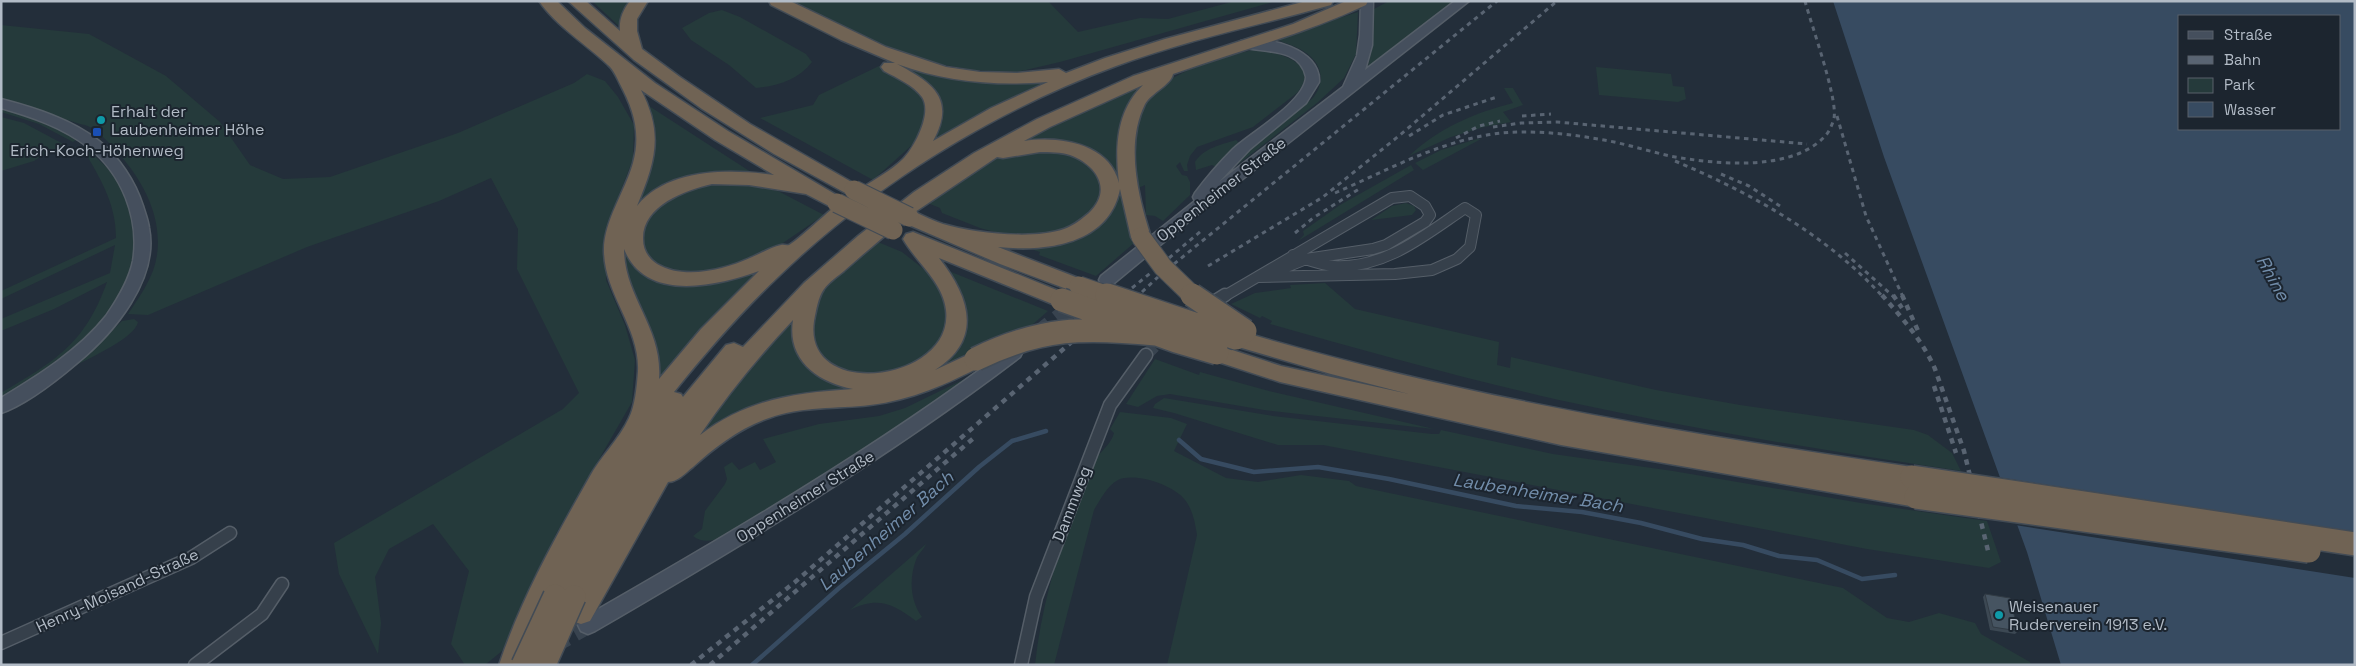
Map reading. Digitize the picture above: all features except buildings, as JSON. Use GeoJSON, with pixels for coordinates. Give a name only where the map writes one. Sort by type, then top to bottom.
{"type":"FeatureCollection","features":[{"type":"Feature","properties":{"kind":"highway"},"geometry":{"type":"LineString","coordinates":[[547,1],[619,66],[727,140],[837,203],[913,239],[1062,300],[1156,334],[1217,352],[1280,374],[1561,436],[1914,487],[2355,544]]}},
{"type":"Feature","properties":{"kind":"highway"},"geometry":{"type":"LineString","coordinates":[[576,1],[634,51],[669,78],[752,132],[854,190],[939,230],[1079,286],[1240,335],[1281,352],[1410,386],[1505,407],[1700,442],[1914,487],[2355,558]]}},
{"type":"Feature","properties":{"kind":"highway"},"geometry":{"type":"LineString","coordinates":[[634,51],[626,29],[626,23],[629,14],[640,1]]}},
{"type":"Feature","properties":{"kind":"highway"},"geometry":{"type":"LineString","coordinates":[[758,1],[910,77],[927,90],[935,103],[934,120],[925,141],[909,163]]}},
{"type":"Feature","properties":{"kind":"highway"},"geometry":{"type":"LineString","coordinates":[[777,1],[894,58],[944,73],[984,78],[1013,79],[1084,71]]}},
{"type":"Feature","properties":{"kind":"highway"},"geometry":{"type":"LineString","coordinates":[[544,665],[564,597],[617,480],[671,403],[739,320],[797,263],[833,231],[937,157],[1023,109],[1132,64],[1268,18],[1325,1]]}},
{"type":"Feature","properties":{"kind":"highway"},"geometry":{"type":"LineString","coordinates":[[647,496],[674,453],[710,403],[773,325],[818,280],[864,240],[918,198],[1026,131],[1075,107],[1172,68],[1325,17],[1360,2]]}},
{"type":"Feature","properties":{"kind":"highway"},"geometry":{"type":"LineString","coordinates":[[523,665],[645,468],[711,377],[756,327],[818,266],[911,191],[1002,135],[1102,86],[1204,48],[1360,2]]}},
{"type":"Feature","properties":{"kind":"highway"},"geometry":{"type":"LineString","coordinates":[[554,665],[574,521],[639,422],[703,341],[751,290],[804,240],[909,163],[993,114],[1084,71],[1182,39],[1268,18]]}},
{"type":"Feature","properties":{"kind":"highway"},"geometry":{"type":"LineString","coordinates":[[619,66],[641,107],[647,139],[641,168],[621,219],[614,251],[617,274],[645,341],[648,354],[648,383],[639,422]]}},
{"type":"Feature","properties":{"kind":"highway"},"geometry":{"type":"LineString","coordinates":[[1172,68],[1136,104],[1128,127],[1128,173],[1134,212],[1142,237],[1162,267],[1178,285],[1240,335]]}},
{"type":"Feature","properties":{"kind":"highway"},"geometry":{"type":"LineString","coordinates":[[939,230],[1019,242],[1058,239],[1089,225],[1100,215],[1109,200],[1110,189],[1106,173],[1096,161],[1078,151],[1036,146],[986,156]]}},
{"type":"Feature","properties":{"kind":"highway"},"geometry":{"type":"LineString","coordinates":[[804,240],[763,261],[737,270],[712,276],[685,278],[658,273],[644,264],[636,252],[632,236],[640,217],[654,201],[668,192],[692,182],[720,178],[745,178],[810,188]]}},
{"type":"Feature","properties":{"kind":"highway"},"geometry":{"type":"LineString","coordinates":[[818,280],[805,312],[803,331],[804,347],[816,363],[838,377],[868,382],[885,381],[917,370],[938,356],[948,345],[955,332],[958,316],[955,302],[948,288],[913,239]]}},
{"type":"Feature","properties":{"kind":"highway"},"geometry":{"type":"LineString","coordinates":[[512,665],[522,634],[564,597],[647,496],[699,446],[743,419],[795,403],[872,396],[911,388],[931,382],[976,358],[1024,338],[1053,330],[1088,328],[1156,334]]}},
{"type":"Feature","properties":{"kind":"main road"},"geometry":{"type":"LineString","coordinates":[[1335,100],[1463,1]]}},
{"type":"Feature","properties":{"kind":"main road"},"geometry":{"type":"LineString","coordinates":[[1335,100],[1355,79],[1366,51],[1360,2]]}},
{"type":"Feature","properties":{"kind":"main road"},"geometry":{"type":"LineString","coordinates":[[1188,214],[1224,167],[1244,146],[1298,102],[1311,87],[1313,78],[1310,68],[1296,55],[1276,47],[1246,44]]}},
{"type":"Feature","properties":{"kind":"main road","name":"Oppenheimer Straße"},"geometry":{"type":"LineString","coordinates":[[1107,280],[1188,214],[1335,100]]}},
{"type":"Feature","properties":{"kind":"main road"},"geometry":{"type":"LineString","coordinates":[[1,103],[78,130],[109,158],[128,184],[136,202],[144,237],[144,250],[140,271],[114,317],[81,351],[51,374],[1,406]]}},
{"type":"Feature","properties":{"kind":"main road","name":"Oppenheimer Straße"},"geometry":{"type":"LineString","coordinates":[[588,625],[827,485],[953,400],[1014,353]]}},
{"type":"Feature","properties":{"kind":"street"},"geometry":{"type":"LineString","coordinates":[[1217,300],[1258,278],[1297,256],[1392,198],[1410,196],[1421,202],[1429,210],[1430,215],[1424,222],[1386,245],[1373,249],[1297,256],[1281,262],[1258,278]]}},
{"type":"Feature","properties":{"kind":"street"},"geometry":{"type":"LineString","coordinates":[[1258,278],[1413,273],[1440,268],[1457,259],[1470,247],[1476,215],[1465,208],[1389,257],[1374,262],[1333,266],[1297,256]]}},
{"type":"Feature","properties":{"kind":"street"},"geometry":{"type":"LineString","coordinates":[[1297,256],[1313,272],[1327,277]]}},
{"type":"Feature","properties":{"kind":"street","name":"Dammweg"},"geometry":{"type":"LineString","coordinates":[[1021,665],[1036,597],[1110,405],[1146,355]]}},
{"type":"Feature","properties":{"kind":"street","name":"Henry-Moisand-Straße"},"geometry":{"type":"LineString","coordinates":[[1,643],[191,558],[230,533]]}},
{"type":"Feature","properties":{"kind":"street"},"geometry":{"type":"LineString","coordinates":[[195,665],[262,614],[282,584]]}},
{"type":"Feature","properties":{"kind":"green space"},"geometry":{"type":"Polygon","coordinates":[[[592,1],[634,1],[620,27],[592,1]]]}},
{"type":"Feature","properties":{"kind":"green space"},"geometry":{"type":"Polygon","coordinates":[[[765,1],[770,1],[900,64],[1048,80],[1048,82],[931,142],[941,109],[936,92],[925,82],[884,59],[765,1]]]}},
{"type":"Feature","properties":{"kind":"green space"},"geometry":{"type":"Polygon","coordinates":[[[788,1],[1048,1],[1078,32],[1140,18],[1168,19],[1235,1],[1276,1],[1060,62],[1017,72],[973,70],[928,62],[885,46],[788,1]]]}},
{"type":"Feature","properties":{"kind":"green space"},"geometry":{"type":"Polygon","coordinates":[[[1389,1],[1456,1],[1373,67],[1368,65],[1372,50],[1374,9],[1389,1]]]}},
{"type":"Feature","properties":{"kind":"green space"},"geometry":{"type":"Polygon","coordinates":[[[722,10],[740,17],[806,54],[812,62],[794,78],[772,86],[756,88],[729,65],[691,40],[682,28],[709,13],[722,10]]]}},
{"type":"Feature","properties":{"kind":"green space"},"geometry":{"type":"Polygon","coordinates":[[[1358,12],[1356,54],[1344,78],[1317,103],[1228,172],[1249,148],[1313,98],[1318,90],[1320,74],[1314,61],[1301,50],[1276,38],[1358,12]]]}},
{"type":"Feature","properties":{"kind":"green space"},"geometry":{"type":"Polygon","coordinates":[[[1,25],[89,34],[166,76],[220,122],[250,165],[283,179],[330,177],[458,133],[574,83],[587,74],[605,81],[618,97],[634,125],[633,159],[618,198],[606,240],[606,280],[625,325],[635,360],[632,402],[556,534],[502,651],[485,665],[465,665],[451,644],[469,571],[433,524],[389,549],[375,577],[381,623],[378,654],[339,574],[334,543],[563,409],[579,393],[517,269],[518,229],[491,178],[439,201],[307,247],[148,315],[128,314],[150,279],[157,255],[158,239],[156,224],[147,195],[121,156],[94,129],[1,99],[1,25]]]}},
{"type":"Feature","properties":{"kind":"green space"},"geometry":{"type":"Polygon","coordinates":[[[1253,50],[1283,56],[1293,60],[1300,66],[1304,73],[1303,82],[1297,93],[1253,127],[1197,147],[1190,156],[1187,165],[1188,171],[1184,171],[1180,162],[1176,166],[1182,175],[1187,176],[1190,182],[1190,195],[1163,221],[1155,216],[1146,215],[1145,185],[1138,188],[1135,148],[1136,128],[1141,109],[1160,86],[1174,77],[1223,57],[1253,50]]]}},
{"type":"Feature","properties":{"kind":"green space"},"geometry":{"type":"Polygon","coordinates":[[[879,66],[904,76],[925,94],[932,113],[921,137],[873,180],[760,118],[813,105],[819,95],[879,66]]]}},
{"type":"Feature","properties":{"kind":"green space"},"geometry":{"type":"Polygon","coordinates":[[[1596,67],[1671,74],[1673,86],[1684,87],[1686,99],[1678,102],[1599,95],[1596,67]]]}},
{"type":"Feature","properties":{"kind":"green space"},"geometry":{"type":"Polygon","coordinates":[[[1144,83],[1124,111],[1120,134],[1121,164],[1134,243],[1096,276],[1039,255],[1040,252],[1028,248],[1102,221],[1100,159],[1019,144],[1035,132],[1144,83]]]}},
{"type":"Feature","properties":{"kind":"green space"},"geometry":{"type":"Polygon","coordinates":[[[1504,88],[1513,88],[1523,105],[1503,112],[1511,122],[1484,127],[1451,137],[1409,156],[1432,137],[1458,123],[1513,103],[1504,88]]]}},
{"type":"Feature","properties":{"kind":"green space"},"geometry":{"type":"Polygon","coordinates":[[[649,106],[754,174],[720,174],[637,211],[635,198],[645,107],[649,106]]]}},
{"type":"Feature","properties":{"kind":"green space"},"geometry":{"type":"Polygon","coordinates":[[[1,107],[41,119],[76,137],[76,140],[73,142],[39,124],[1,112],[1,107]]]}},
{"type":"Feature","properties":{"kind":"green space"},"geometry":{"type":"Polygon","coordinates":[[[1,117],[24,123],[67,146],[63,150],[49,151],[34,161],[1,171],[1,117]]]}},
{"type":"Feature","properties":{"kind":"green space"},"geometry":{"type":"Polygon","coordinates":[[[1481,139],[1423,170],[1415,163],[1441,150],[1481,139]]]}},
{"type":"Feature","properties":{"kind":"green space"},"geometry":{"type":"Polygon","coordinates":[[[1236,140],[1239,143],[1216,167],[1212,165],[1196,170],[1195,162],[1203,153],[1236,140]]]}},
{"type":"Feature","properties":{"kind":"green space"},"geometry":{"type":"Polygon","coordinates":[[[85,148],[115,177],[131,212],[134,227],[134,256],[126,283],[112,307],[94,329],[48,367],[1,398],[1,393],[52,360],[78,336],[89,321],[107,282],[54,309],[1,331],[1,319],[110,273],[115,245],[1,299],[1,291],[116,238],[110,202],[101,181],[83,149],[85,148]]]}},
{"type":"Feature","properties":{"kind":"green space"},"geometry":{"type":"Polygon","coordinates":[[[1028,150],[1071,154],[1094,166],[1105,185],[1090,219],[1055,235],[1006,235],[980,228],[942,213],[940,208],[925,202],[988,161],[1028,150]]]}},
{"type":"Feature","properties":{"kind":"green space"},"geometry":{"type":"Polygon","coordinates":[[[1411,165],[1414,170],[1298,241],[1304,235],[1303,231],[1340,205],[1411,165]]]}},
{"type":"Feature","properties":{"kind":"green space"},"geometry":{"type":"Polygon","coordinates":[[[733,181],[778,191],[824,215],[777,247],[757,258],[714,272],[683,274],[653,263],[641,247],[642,223],[654,207],[697,184],[733,181]]]}},
{"type":"Feature","properties":{"kind":"green space"},"geometry":{"type":"Polygon","coordinates":[[[1406,203],[1414,206],[1416,210],[1412,215],[1371,220],[1392,206],[1406,203]]]}},
{"type":"Feature","properties":{"kind":"green space"},"geometry":{"type":"Polygon","coordinates":[[[873,240],[902,252],[930,274],[946,296],[949,329],[931,355],[888,375],[849,374],[818,357],[812,327],[811,310],[820,291],[837,272],[873,240]]]}},
{"type":"Feature","properties":{"kind":"green space"},"geometry":{"type":"Polygon","coordinates":[[[621,242],[627,255],[639,270],[659,280],[766,265],[656,386],[625,276],[621,242]]]}},
{"type":"Feature","properties":{"kind":"green space"},"geometry":{"type":"Polygon","coordinates":[[[939,267],[1048,311],[1032,325],[1003,337],[913,383],[888,389],[804,397],[758,408],[724,423],[687,446],[693,433],[737,374],[799,308],[796,330],[798,347],[800,353],[816,373],[840,384],[869,387],[898,382],[926,371],[947,355],[961,333],[961,300],[953,285],[939,267]]]}},
{"type":"Feature","properties":{"kind":"green space"},"geometry":{"type":"Polygon","coordinates":[[[1325,283],[1355,309],[1499,342],[1497,365],[1510,368],[1511,357],[1656,390],[1740,405],[1914,430],[1928,435],[1952,453],[1961,471],[1860,456],[1659,421],[1523,392],[1270,324],[1272,321],[1262,316],[1260,318],[1231,304],[1255,293],[1291,288],[1290,285],[1325,283]]]}},
{"type":"Feature","properties":{"kind":"green space"},"geometry":{"type":"Polygon","coordinates":[[[134,319],[138,322],[135,328],[121,341],[77,365],[122,321],[134,319]]]}},
{"type":"Feature","properties":{"kind":"green space"},"geometry":{"type":"Polygon","coordinates":[[[1155,359],[1199,375],[1200,372],[1269,391],[1434,429],[1264,410],[1170,394],[1157,396],[1138,407],[1126,404],[1155,359]]]}},
{"type":"Feature","properties":{"kind":"green space"},"geometry":{"type":"Polygon","coordinates":[[[971,376],[856,455],[720,538],[706,541],[693,536],[702,529],[705,511],[725,484],[727,479],[724,467],[732,462],[739,470],[755,462],[760,470],[776,462],[763,439],[819,424],[879,416],[905,408],[971,376]]]}},
{"type":"Feature","properties":{"kind":"green space"},"geometry":{"type":"Polygon","coordinates":[[[1164,398],[1273,416],[1432,434],[1439,434],[1441,430],[1553,454],[1673,471],[1861,503],[1987,521],[2001,562],[1989,568],[1867,549],[1323,445],[1278,445],[1153,408],[1155,404],[1164,398]]]}},
{"type":"Feature","properties":{"kind":"green space"},"geometry":{"type":"Polygon","coordinates":[[[1120,412],[1171,418],[1187,424],[1174,451],[1226,478],[1258,482],[1301,475],[1349,481],[1356,486],[1843,588],[1887,618],[1909,622],[1939,613],[1975,623],[1981,634],[2030,662],[2031,665],[1167,665],[1197,535],[1196,530],[1190,508],[1185,500],[1172,489],[1154,481],[1125,478],[1118,480],[1110,486],[1094,510],[1054,665],[1035,665],[1038,640],[1049,590],[1071,517],[1092,464],[1112,438],[1114,433],[1110,429],[1120,412]]]}},
{"type":"Feature","properties":{"kind":"green space"},"geometry":{"type":"Polygon","coordinates":[[[926,544],[916,560],[912,574],[913,597],[922,617],[916,621],[892,606],[877,603],[869,603],[850,610],[926,544]]]}},
{"type":"Feature","properties":{"kind":"water","name":"Rhine"},"geometry":{"type":"Polygon","coordinates":[[[1833,1],[2355,1],[2355,665],[2061,665],[2027,552],[1884,157],[1833,1]]]}},
{"type":"Feature","properties":{"kind":"pier"},"geometry":{"type":"Polygon","coordinates":[[[1997,477],[2355,532],[2355,578],[2015,525],[1997,477]]]}},
{"type":"Feature","properties":{"kind":"waterway","name":"Laubenheimer Bach"},"geometry":{"type":"LineString","coordinates":[[752,665],[838,589],[905,534],[979,467],[1012,441],[1046,431]]}},
{"type":"Feature","properties":{"kind":"waterway","name":"Laubenheimer Bach"},"geometry":{"type":"LineString","coordinates":[[1179,440],[1201,459],[1254,472],[1318,467],[1389,479],[1516,506],[1582,512],[1641,523],[1702,539],[1743,545],[1779,556],[1817,560],[1862,579],[1895,575]]}},
{"type":"Feature","properties":{"kind":"tunnel"},"geometry":{"type":"LineString","coordinates":[[1036,336],[1082,300]]}},
{"type":"Feature","properties":{"kind":"tunnel"},"geometry":{"type":"LineString","coordinates":[[1146,355],[1166,335]]}},
{"type":"Feature","properties":{"kind":"tunnel"},"geometry":{"type":"LineString","coordinates":[[551,646],[588,625]]}},
{"type":"Feature","properties":{"kind":"railway"},"geometry":{"type":"LineString","coordinates":[[1174,264],[1497,1]]}},
{"type":"Feature","properties":{"kind":"railway"},"geometry":{"type":"LineString","coordinates":[[1208,266],[1323,197],[1400,135],[1557,1]]}},
{"type":"Feature","properties":{"kind":"railway"},"geometry":{"type":"LineString","coordinates":[[1335,193],[1396,165],[1437,149],[1480,136],[1502,133],[1540,132],[1579,136],[1670,156],[1730,163],[1752,163],[1794,155],[1812,147],[1826,135],[1834,118],[1832,95],[1805,1]]}},
{"type":"Feature","properties":{"kind":"railway"},"geometry":{"type":"LineString","coordinates":[[1409,136],[1443,115],[1497,97]]}},
{"type":"Feature","properties":{"kind":"railway"},"geometry":{"type":"LineString","coordinates":[[1522,116],[1551,114]]}},
{"type":"Feature","properties":{"kind":"railway"},"geometry":{"type":"LineString","coordinates":[[1837,116],[1866,216],[1903,297]]}},
{"type":"Feature","properties":{"kind":"railway"},"geometry":{"type":"LineString","coordinates":[[1456,138],[1479,126],[1500,121]]}},
{"type":"Feature","properties":{"kind":"railway"},"geometry":{"type":"LineString","coordinates":[[1493,127],[1521,123],[1557,122],[1807,144]]}},
{"type":"Feature","properties":{"kind":"railway"},"geometry":{"type":"LineString","coordinates":[[1675,161],[1732,187],[1813,235],[1838,254],[1883,297]]}},
{"type":"Feature","properties":{"kind":"railway"},"geometry":{"type":"LineString","coordinates":[[1721,174],[1749,186],[1780,206]]}},
{"type":"Feature","properties":{"kind":"railway"},"geometry":{"type":"LineString","coordinates":[[1295,233],[1313,218],[1359,189]]}},
{"type":"Feature","properties":{"kind":"railway"},"geometry":{"type":"LineString","coordinates":[[1169,258],[1201,231]]}},
{"type":"Feature","properties":{"kind":"railway"},"geometry":{"type":"LineString","coordinates":[[1845,253],[1894,297]]}},
{"type":"Feature","properties":{"kind":"railway"},"geometry":{"type":"LineString","coordinates":[[1132,288],[1153,271]]}},
{"type":"Feature","properties":{"kind":"railway"},"geometry":{"type":"LineString","coordinates":[[1142,292],[1158,277]]}},
{"type":"Feature","properties":{"kind":"railway"},"geometry":{"type":"LineString","coordinates":[[1882,295],[1918,339],[1935,369],[1964,451],[1989,555]]}},
{"type":"Feature","properties":{"kind":"railway"},"geometry":{"type":"LineString","coordinates":[[1893,295],[1902,308]]}},
{"type":"Feature","properties":{"kind":"railway"},"geometry":{"type":"LineString","coordinates":[[1902,295],[1919,333]]}},
{"type":"Feature","properties":{"kind":"railway"},"geometry":{"type":"LineString","coordinates":[[691,665],[795,582],[1075,339]]}},
{"type":"Feature","properties":{"kind":"railway"},"geometry":{"type":"LineString","coordinates":[[1934,386],[1956,453]]}},
{"type":"Feature","properties":{"kind":"railway"},"geometry":{"type":"LineString","coordinates":[[710,665],[976,436]]}},
{"type":"Feature","properties":{"kind":"place","name":"Erhalt der Laubenheimer Höhe"},"geometry":{"type":"Point","coordinates":[101,120]}},
{"type":"Feature","properties":{"kind":"place","name":"Erich-Koch-Höhenweg"},"geometry":{"type":"Point","coordinates":[97,132]}},
{"type":"Feature","properties":{"kind":"place","name":"Weisenauer Ruderverein 1913 e.V."},"geometry":{"type":"Point","coordinates":[1999,615]}}]}
